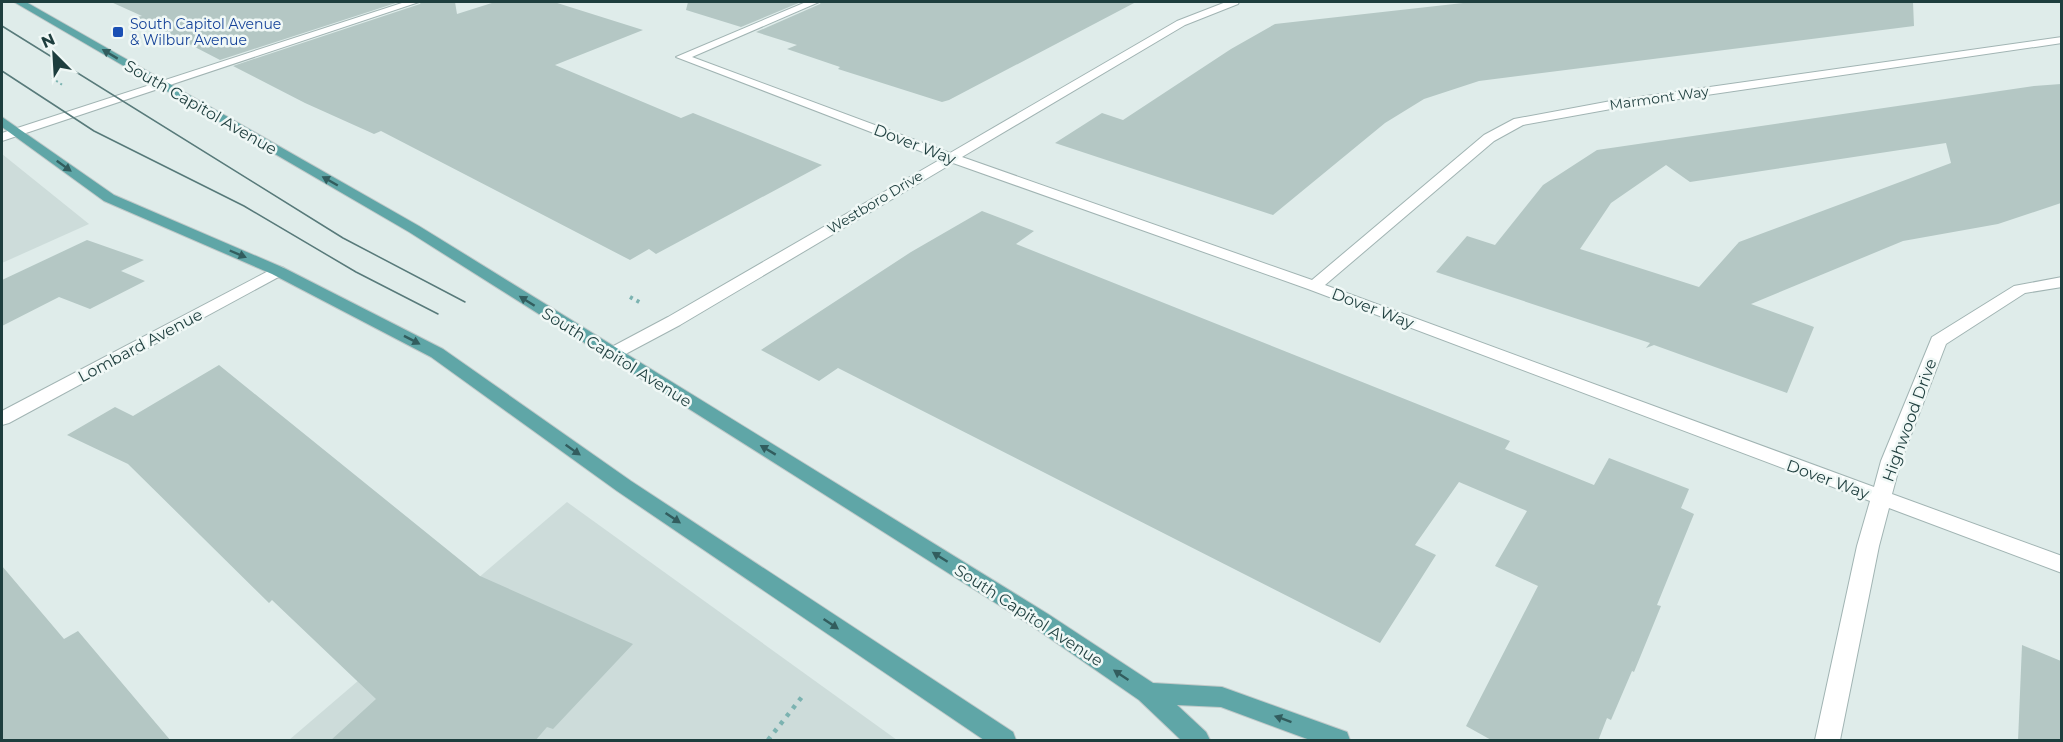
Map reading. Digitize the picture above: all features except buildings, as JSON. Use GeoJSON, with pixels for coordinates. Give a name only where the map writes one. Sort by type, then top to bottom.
{"type":"FeatureCollection","features":[{"type":"Feature","properties":{"kind":"main road","name":"South Capitol Avenue"},"geometry":{"type":"LineString","coordinates":[[19,2],[414,229],[1040,620],[1148,693],[1197,741]]}},
{"type":"Feature","properties":{"kind":"main road"},"geometry":{"type":"LineString","coordinates":[[2,121],[9,135],[109,198],[278,271],[437,353],[624,486],[1004,741]]}},
{"type":"Feature","properties":{"kind":"main road"},"geometry":{"type":"LineString","coordinates":[[1148,693],[1222,697],[1338,741]]}},
{"type":"Feature","properties":{"kind":"street"},"geometry":{"type":"LineString","coordinates":[[9,135],[414,2]]}},
{"type":"Feature","properties":{"kind":"street","name":"Dover Way"},"geometry":{"type":"LineString","coordinates":[[814,2],[682,57],[950,158],[1314,286],[2061,565]]}},
{"type":"Feature","properties":{"kind":"street","name":"Westboro Drive"},"geometry":{"type":"LineString","coordinates":[[612,354],[674,321],[1181,23],[1234,2]]}},
{"type":"Feature","properties":{"kind":"street","name":"Marmont Way"},"geometry":{"type":"LineString","coordinates":[[1314,286],[1489,138],[1518,122],[1623,103],[2061,40]]}},
{"type":"Feature","properties":{"kind":"street","name":"Lombard Avenue"},"geometry":{"type":"LineString","coordinates":[[2,420],[278,271]]}},
{"type":"Feature","properties":{"kind":"street","name":"Highwood Drive"},"geometry":{"type":"LineString","coordinates":[[1827,741],[1868,546],[1892,461],[1938,341],[2020,289],[2061,282]]}},
{"type":"Feature","properties":{"kind":"path"},"geometry":{"type":"LineString","coordinates":[[768,741],[805,693]]}},
{"type":"Feature","properties":{"kind":"shaded area"},"geometry":{"type":"Polygon","coordinates":[[[2,154],[89,224],[2,263],[2,154]]]}},
{"type":"Feature","properties":{"kind":"shaded area"},"geometry":{"type":"Polygon","coordinates":[[[567,502],[897,740],[289,740],[567,502]]]}},
{"type":"Feature","properties":{"kind":"tram line"},"geometry":{"type":"LineString","coordinates":[[2,26],[343,238],[465,302]]}},
{"type":"Feature","properties":{"kind":"tram line"},"geometry":{"type":"LineString","coordinates":[[2,71],[94,131],[244,206],[356,272],[438,314]]}},
{"type":"Feature","properties":{"kind":"place","name":"South Capitol Avenue & Wilbur Avenue"},"geometry":{"type":"Point","coordinates":[118,32]}}]}
